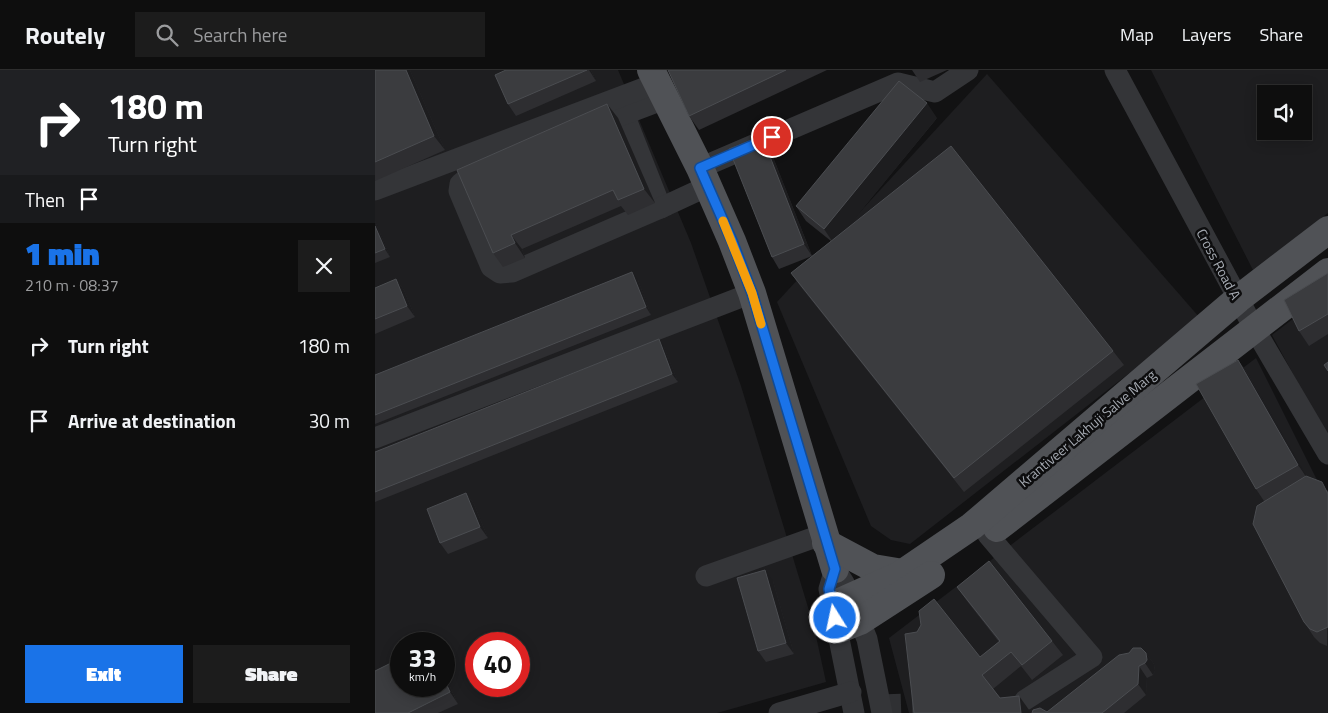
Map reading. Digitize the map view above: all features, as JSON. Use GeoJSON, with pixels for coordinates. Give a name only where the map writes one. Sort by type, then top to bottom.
{"type":"FeatureCollection","features":[{"type":"Feature","properties":{"kind":"main road"},"geometry":{"type":"LineString","coordinates":[[658,84],[704,177],[752,293],[835,569]]}},
{"type":"Feature","properties":{"kind":"main road","name":"Krantiveer Lakhuji Salve Marg"},"geometry":{"type":"LineString","coordinates":[[845,614],[972,526],[1238,299],[1328,230]]}},
{"type":"Feature","properties":{"kind":"main road","name":"Krantiveer Lakhuji Salve Marg"},"geometry":{"type":"LineString","coordinates":[[845,614],[900,597],[988,535],[1328,272]]}},
{"type":"Feature","properties":{"kind":"main road"},"geometry":{"type":"LineString","coordinates":[[825,538],[873,568],[903,573]]}},
{"type":"Feature","properties":{"kind":"street"},"geometry":{"type":"LineString","coordinates":[[658,84],[619,106],[511,159],[470,176],[460,184],[459,191],[491,267],[500,273],[512,272],[661,208],[704,177],[898,83],[935,92],[968,70]]}},
{"type":"Feature","properties":{"kind":"street","name":"Cross Road A"},"geometry":{"type":"LineString","coordinates":[[1115,70],[1254,328],[1328,454]]}},
{"type":"Feature","properties":{"kind":"street"},"geometry":{"type":"LineString","coordinates":[[619,106],[661,208]]}},
{"type":"Feature","properties":{"kind":"street"},"geometry":{"type":"LineString","coordinates":[[375,190],[619,106]]}},
{"type":"Feature","properties":{"kind":"street"},"geometry":{"type":"LineString","coordinates":[[375,438],[752,293]]}},
{"type":"Feature","properties":{"kind":"street"},"geometry":{"type":"LineString","coordinates":[[988,535],[1092,657],[1025,700]]}},
{"type":"Feature","properties":{"kind":"street"},"geometry":{"type":"LineString","coordinates":[[706,576],[825,538]]}},
{"type":"Feature","properties":{"kind":"street"},"geometry":{"type":"LineString","coordinates":[[779,713],[852,703],[844,583],[835,569]]}},
{"type":"Feature","properties":{"kind":"street"},"geometry":{"type":"LineString","coordinates":[[845,614],[867,639],[882,713]]}},
{"type":"Feature","properties":{"kind":"shaded area"},"geometry":{"type":"Polygon","coordinates":[[[375,70],[618,70],[691,243],[741,386],[814,627],[826,682],[717,713],[375,713],[375,70]]]}},
{"type":"Feature","properties":{"kind":"shaded area"},"geometry":{"type":"Polygon","coordinates":[[[1151,70],[1328,70],[1328,213],[1253,270],[1151,70]]]}},
{"type":"Feature","properties":{"kind":"shaded area"},"geometry":{"type":"Polygon","coordinates":[[[987,74],[1200,318],[910,544],[891,540],[871,526],[777,302],[987,74]]]}},
{"type":"Feature","properties":{"kind":"shaded area"},"geometry":{"type":"Polygon","coordinates":[[[1328,292],[1328,439],[1272,335],[1328,292]]]}},
{"type":"Feature","properties":{"kind":"shaded area"},"geometry":{"type":"Polygon","coordinates":[[[1256,358],[1328,502],[1328,713],[909,713],[889,638],[1256,358]]]}},
{"type":"Feature","properties":{"kind":"building"},"geometry":{"type":"Polygon","coordinates":[[[375,70],[406,70],[434,136],[375,162],[375,70]]]}},
{"type":"Feature","properties":{"kind":"building"},"geometry":{"type":"Polygon","coordinates":[[[506,70],[587,70],[508,104],[495,75],[506,70]]]}},
{"type":"Feature","properties":{"kind":"building"},"geometry":{"type":"Polygon","coordinates":[[[668,70],[786,70],[689,116],[668,70]]]}},
{"type":"Feature","properties":{"kind":"building"},"geometry":{"type":"Polygon","coordinates":[[[899,81],[927,103],[824,229],[796,206],[899,81]]]}},
{"type":"Feature","properties":{"kind":"building"},"geometry":{"type":"Polygon","coordinates":[[[607,104],[644,189],[618,200],[613,190],[511,235],[515,243],[493,253],[457,170],[607,104]]]}},
{"type":"Feature","properties":{"kind":"building"},"geometry":{"type":"Polygon","coordinates":[[[762,136],[804,244],[772,257],[729,149],[762,136]]]}},
{"type":"Feature","properties":{"kind":"building"},"geometry":{"type":"Polygon","coordinates":[[[951,146],[1113,351],[954,478],[791,273],[951,146]]]}},
{"type":"Feature","properties":{"kind":"building"},"geometry":{"type":"Polygon","coordinates":[[[375,226],[385,249],[375,253],[375,226]]]}},
{"type":"Feature","properties":{"kind":"building"},"geometry":{"type":"Polygon","coordinates":[[[632,272],[646,307],[375,415],[375,375],[632,272]]]}},
{"type":"Feature","properties":{"kind":"building"},"geometry":{"type":"Polygon","coordinates":[[[1328,273],[1328,314],[1299,331],[1284,300],[1328,273]]]}},
{"type":"Feature","properties":{"kind":"building"},"geometry":{"type":"Polygon","coordinates":[[[396,279],[407,306],[375,319],[375,288],[396,279]]]}},
{"type":"Feature","properties":{"kind":"building"},"geometry":{"type":"Polygon","coordinates":[[[659,339],[672,374],[375,492],[375,452],[659,339]]]}},
{"type":"Feature","properties":{"kind":"building"},"geometry":{"type":"Polygon","coordinates":[[[1238,360],[1298,465],[1256,489],[1196,384],[1238,360]]]}},
{"type":"Feature","properties":{"kind":"building"},"geometry":{"type":"Polygon","coordinates":[[[1328,362],[1328,371],[1324,365],[1328,362]]]}},
{"type":"Feature","properties":{"kind":"building"},"geometry":{"type":"Polygon","coordinates":[[[1306,476],[1322,482],[1328,494],[1328,627],[1317,632],[1310,629],[1304,622],[1253,524],[1257,506],[1306,476]]]}},
{"type":"Feature","properties":{"kind":"building"},"geometry":{"type":"Polygon","coordinates":[[[466,493],[480,527],[440,543],[427,509],[466,493]]]}},
{"type":"Feature","properties":{"kind":"building"},"geometry":{"type":"Polygon","coordinates":[[[989,561],[1052,641],[1022,665],[1011,652],[982,675],[1000,698],[1019,696],[1021,713],[914,713],[905,634],[917,632],[921,625],[919,611],[934,599],[980,657],[1000,641],[957,587],[989,561]]]}},
{"type":"Feature","properties":{"kind":"building"},"geometry":{"type":"Polygon","coordinates":[[[765,570],[786,643],[758,651],[737,578],[765,570]]]}},
{"type":"Feature","properties":{"kind":"building"},"geometry":{"type":"Polygon","coordinates":[[[1133,648],[1141,648],[1146,653],[1147,660],[1139,666],[1138,684],[1102,713],[1032,713],[1033,710],[1040,708],[1047,712],[1119,655],[1129,653],[1133,648]]]}},
{"type":"Feature","properties":{"kind":"building"},"geometry":{"type":"Polygon","coordinates":[[[390,664],[390,697],[440,697],[408,713],[375,713],[375,671],[390,664]]]}},
{"type":"Feature","properties":{"kind":"tunnel"},"geometry":{"type":"LineString","coordinates":[[880,705],[943,703]]}},
{"type":"Feature","properties":{"kind":"slow traffic"},"geometry":{"type":"LineString","coordinates":[[723,221],[752,293],[761,324]]}},
{"type":"Feature","properties":{"kind":"route"},"geometry":{"type":"LineString","coordinates":[[772,137],[700,168],[732,241],[752,293],[812,492],[835,569],[829,589],[835,618]]}}]}
